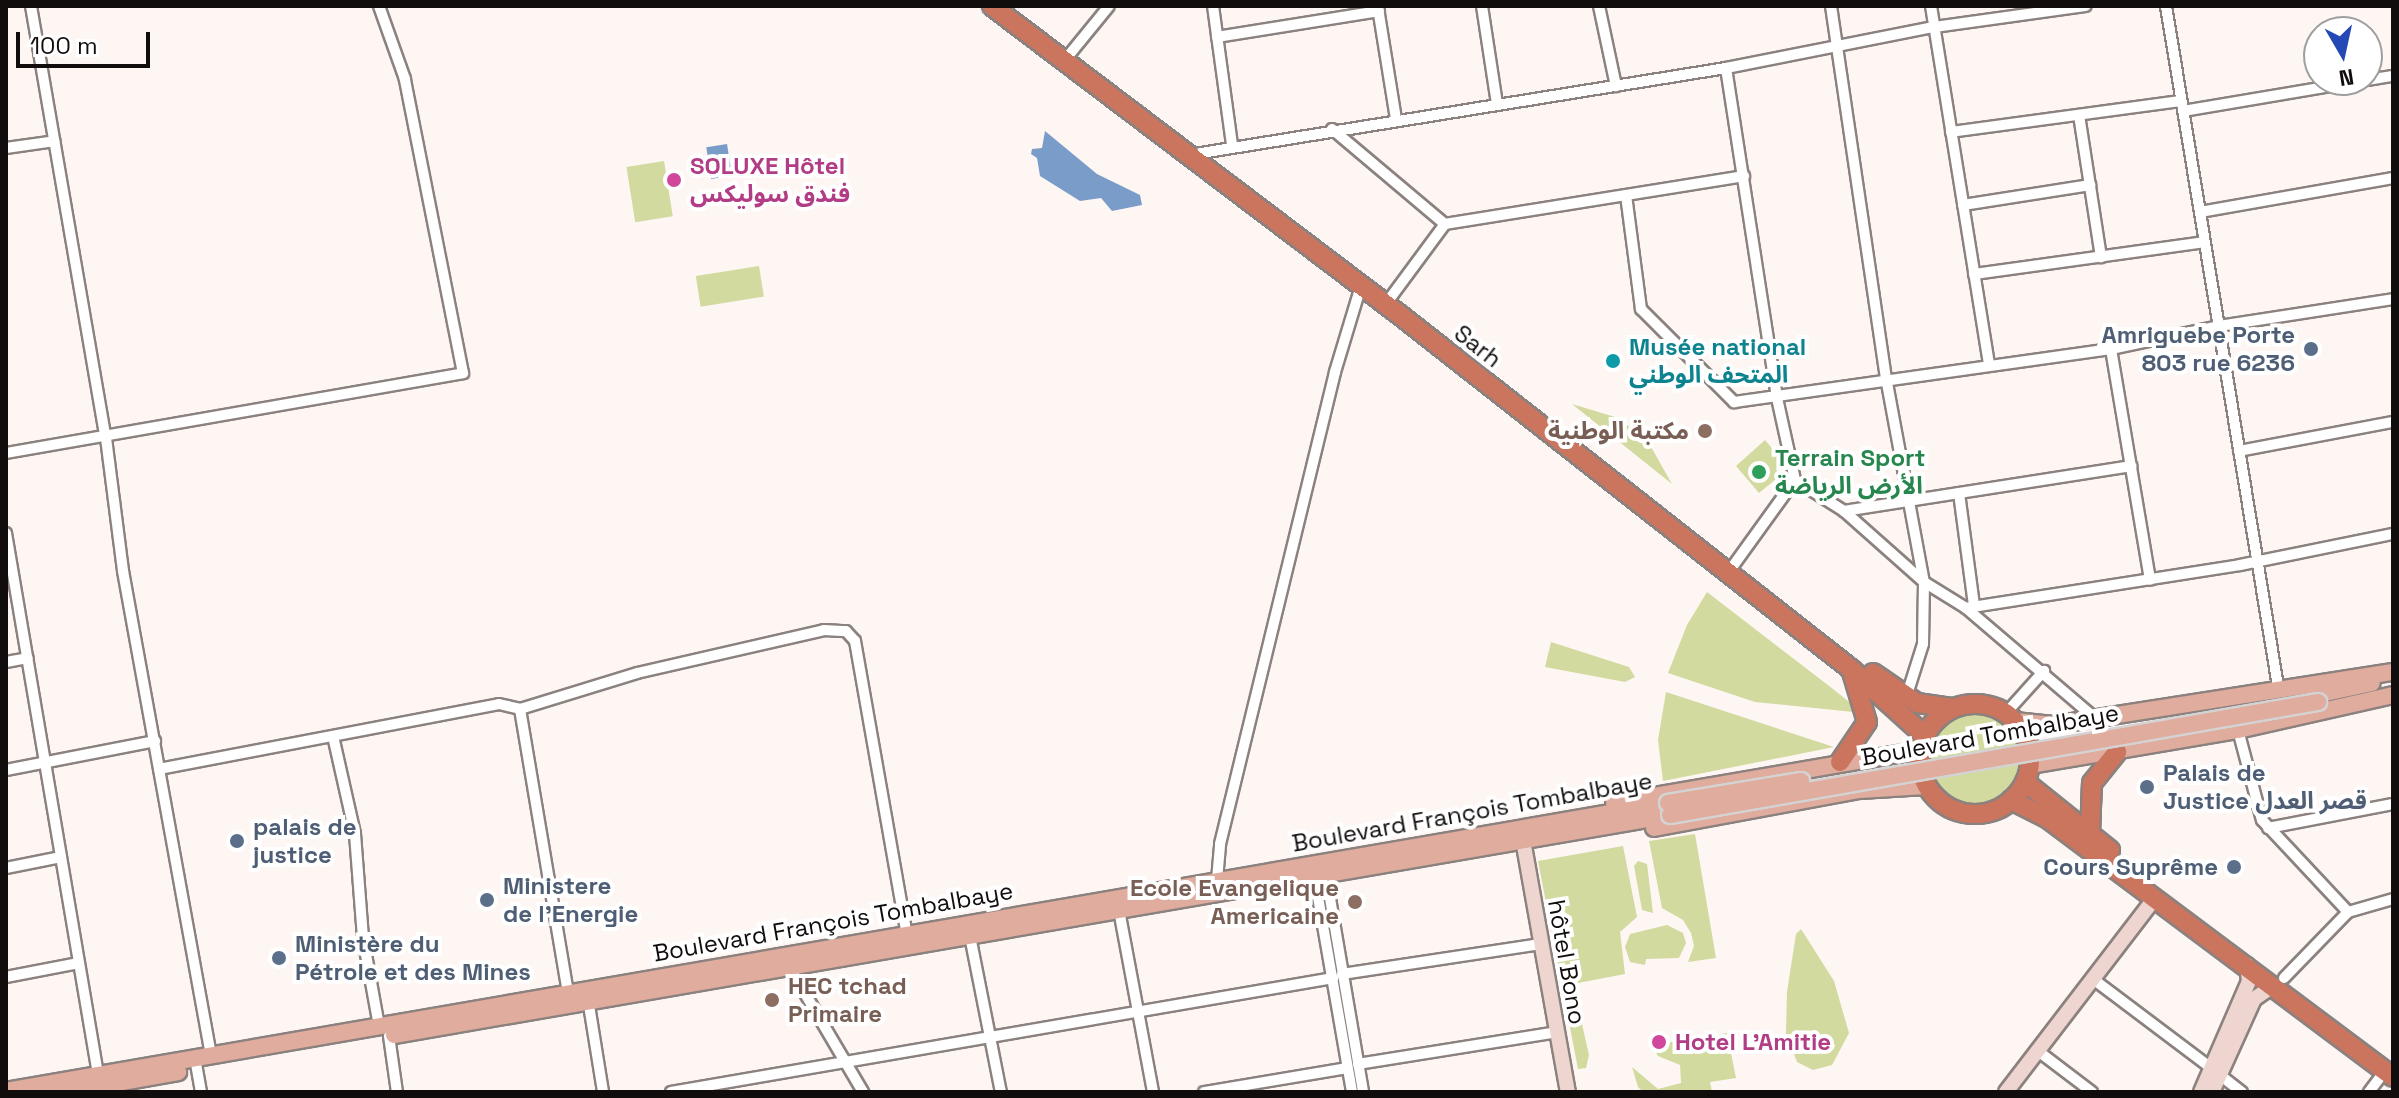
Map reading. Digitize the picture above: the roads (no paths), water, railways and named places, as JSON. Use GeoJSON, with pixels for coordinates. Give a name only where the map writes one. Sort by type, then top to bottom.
{"type":"FeatureCollection","features":[{"type":"Feature","properties":{"kind":"highway","name":"Sarh"},"geometry":{"type":"LineString","coordinates":[[992,6],[1361,286],[1851,669],[1922,742]]}},
{"type":"Feature","properties":{"kind":"highway","name":"Sarh"},"geometry":{"type":"LineString","coordinates":[[1005,6],[1391,297],[1906,698],[1952,708]]}},
{"type":"Feature","properties":{"kind":"highway"},"geometry":{"type":"LineString","coordinates":[[1840,762],[1867,722],[1851,669]]}},
{"type":"Feature","properties":{"kind":"highway"},"geometry":{"type":"LineString","coordinates":[[1989,705],[2011,717],[2028,741],[2028,774],[2011,800],[1986,813],[1959,811],[1926,786],[1922,742],[1952,708],[1989,705]]}},
{"type":"Feature","properties":{"kind":"highway"},"geometry":{"type":"LineString","coordinates":[[2090,834],[2092,783],[2117,752]]}},
{"type":"Feature","properties":{"kind":"highway"},"geometry":{"type":"LineString","coordinates":[[2028,774],[2090,834],[2390,1071]]}},
{"type":"Feature","properties":{"kind":"highway"},"geometry":{"type":"LineString","coordinates":[[2011,800],[2047,818],[2247,965],[2279,982]]}},
{"type":"Feature","properties":{"kind":"main road"},"geometry":{"type":"LineString","coordinates":[[2011,717],[2053,725],[2278,686],[2393,672]]}},
{"type":"Feature","properties":{"kind":"main road"},"geometry":{"type":"LineString","coordinates":[[2317,698],[2393,679]]}},
{"type":"Feature","properties":{"kind":"main road"},"geometry":{"type":"LineString","coordinates":[[2317,698],[2393,689]]}},
{"type":"Feature","properties":{"kind":"main road"},"geometry":{"type":"LineString","coordinates":[[2028,774],[2117,752],[2238,730],[2393,695]]}},
{"type":"Feature","properties":{"kind":"main road","name":"Boulevard Tombalbaye"},"geometry":{"type":"LineString","coordinates":[[1669,809],[2317,698]]}},
{"type":"Feature","properties":{"kind":"main road"},"geometry":{"type":"LineString","coordinates":[[1595,822],[1645,795],[1840,762],[1922,742]]}},
{"type":"Feature","properties":{"kind":"main road"},"geometry":{"type":"LineString","coordinates":[[1595,822],[1624,832],[1860,790],[1926,786]]}},
{"type":"Feature","properties":{"kind":"main road","name":"Boulevard François Tombalbaye"},"geometry":{"type":"LineString","coordinates":[[6,1091],[588,997],[790,968],[1119,910],[1319,869],[1669,809]]}},
{"type":"Feature","properties":{"kind":"main road","name":"Boulevard François Tombalbaye"},"geometry":{"type":"LineString","coordinates":[[1447,847],[1523,840],[1595,822]]}},
{"type":"Feature","properties":{"kind":"main road","name":"Boulevard François Tombalbaye"},"geometry":{"type":"LineString","coordinates":[[384,1031],[568,993],[588,997],[907,935],[1217,880],[1319,869]]}},
{"type":"Feature","properties":{"kind":"main road","name":"Boulevard François Tombalbaye"},"geometry":{"type":"LineString","coordinates":[[65,1092],[201,1061]]}},
{"type":"Feature","properties":{"kind":"street"},"geometry":{"type":"LineString","coordinates":[[31,6],[106,438],[123,571],[155,741],[201,1061],[201,1092]]}},
{"type":"Feature","properties":{"kind":"street"},"geometry":{"type":"LineString","coordinates":[[6,453],[106,438],[463,373],[405,79],[379,6]]}},
{"type":"Feature","properties":{"kind":"street"},"geometry":{"type":"LineString","coordinates":[[1069,55],[1109,6]]}},
{"type":"Feature","properties":{"kind":"street"},"geometry":{"type":"LineString","coordinates":[[1213,6],[1232,144]]}},
{"type":"Feature","properties":{"kind":"street"},"geometry":{"type":"LineString","coordinates":[[1482,6],[1497,104]]}},
{"type":"Feature","properties":{"kind":"street"},"geometry":{"type":"LineString","coordinates":[[1599,6],[1616,86]]}},
{"type":"Feature","properties":{"kind":"street"},"geometry":{"type":"LineString","coordinates":[[1831,6],[1887,383],[1924,582],[1923,644],[1906,698]]}},
{"type":"Feature","properties":{"kind":"street"},"geometry":{"type":"LineString","coordinates":[[1931,6],[1989,365]]}},
{"type":"Feature","properties":{"kind":"street"},"geometry":{"type":"LineString","coordinates":[[1201,153],[1232,144],[1726,68],[1934,27],[2086,6]]}},
{"type":"Feature","properties":{"kind":"street"},"geometry":{"type":"LineString","coordinates":[[2166,6],[2278,686]]}},
{"type":"Feature","properties":{"kind":"street"},"geometry":{"type":"LineString","coordinates":[[1217,37],[1378,9],[1396,119]]}},
{"type":"Feature","properties":{"kind":"street"},"geometry":{"type":"LineString","coordinates":[[1726,68],[1777,398],[1795,480],[1844,511],[1924,582],[1970,606],[2095,718]]}},
{"type":"Feature","properties":{"kind":"street"},"geometry":{"type":"LineString","coordinates":[[1951,132],[2303,89]]}},
{"type":"Feature","properties":{"kind":"street"},"geometry":{"type":"LineString","coordinates":[[2079,115],[2101,257]]}},
{"type":"Feature","properties":{"kind":"street"},"geometry":{"type":"LineString","coordinates":[[1332,129],[1445,224]]}},
{"type":"Feature","properties":{"kind":"street"},"geometry":{"type":"LineString","coordinates":[[6,148],[55,141]]}},
{"type":"Feature","properties":{"kind":"street"},"geometry":{"type":"LineString","coordinates":[[1391,297],[1445,224],[1744,176]]}},
{"type":"Feature","properties":{"kind":"street"},"geometry":{"type":"LineString","coordinates":[[2200,212],[2393,178]]}},
{"type":"Feature","properties":{"kind":"street"},"geometry":{"type":"LineString","coordinates":[[1963,205],[2090,185]]}},
{"type":"Feature","properties":{"kind":"street"},"geometry":{"type":"LineString","coordinates":[[1626,195],[1641,309],[1734,402],[1887,383],[1989,365],[2111,349],[2219,326],[2393,299]]}},
{"type":"Feature","properties":{"kind":"street"},"geometry":{"type":"LineString","coordinates":[[1974,274],[2204,242]]}},
{"type":"Feature","properties":{"kind":"street"},"geometry":{"type":"LineString","coordinates":[[1217,880],[1235,783],[1361,286]]}},
{"type":"Feature","properties":{"kind":"street"},"geometry":{"type":"LineString","coordinates":[[2111,349],[2150,580]]}},
{"type":"Feature","properties":{"kind":"street"},"geometry":{"type":"LineString","coordinates":[[2239,451],[2393,422]]}},
{"type":"Feature","properties":{"kind":"street"},"geometry":{"type":"LineString","coordinates":[[1844,511],[2131,466]]}},
{"type":"Feature","properties":{"kind":"street"},"geometry":{"type":"LineString","coordinates":[[1733,566],[1795,480]]}},
{"type":"Feature","properties":{"kind":"street"},"geometry":{"type":"LineString","coordinates":[[1959,493],[1970,606]]}},
{"type":"Feature","properties":{"kind":"street"},"geometry":{"type":"LineString","coordinates":[[6,533],[98,1074]]}},
{"type":"Feature","properties":{"kind":"street"},"geometry":{"type":"LineString","coordinates":[[1970,606],[2150,580],[2393,534]]}},
{"type":"Feature","properties":{"kind":"street"},"geometry":{"type":"LineString","coordinates":[[159,769],[499,704],[520,709],[637,673],[824,630],[846,631],[855,641],[907,935]]}},
{"type":"Feature","properties":{"kind":"street"},"geometry":{"type":"LineString","coordinates":[[6,662],[28,658]]}},
{"type":"Feature","properties":{"kind":"street"},"geometry":{"type":"LineString","coordinates":[[2011,717],[2044,671]]}},
{"type":"Feature","properties":{"kind":"street"},"geometry":{"type":"LineString","coordinates":[[520,709],[568,993]]}},
{"type":"Feature","properties":{"kind":"street"},"geometry":{"type":"LineString","coordinates":[[2238,730],[2268,828],[2348,912]]}},
{"type":"Feature","properties":{"kind":"street"},"geometry":{"type":"LineString","coordinates":[[333,736],[355,834],[363,938],[397,1092]]}},
{"type":"Feature","properties":{"kind":"street"},"geometry":{"type":"LineString","coordinates":[[6,770],[155,741]]}},
{"type":"Feature","properties":{"kind":"street"},"geometry":{"type":"LineString","coordinates":[[2268,828],[2393,804]]}},
{"type":"Feature","properties":{"kind":"street","name":"hôtel Bono"},"geometry":{"type":"LineString","coordinates":[[1523,840],[1568,1092]]}},
{"type":"Feature","properties":{"kind":"street"},"geometry":{"type":"LineString","coordinates":[[6,868],[61,857]]}},
{"type":"Feature","properties":{"kind":"street"},"geometry":{"type":"LineString","coordinates":[[1319,869],[1353,1066],[1363,1092]]}},
{"type":"Feature","properties":{"kind":"street"},"geometry":{"type":"LineString","coordinates":[[2006,1092],[2155,898]]}},
{"type":"Feature","properties":{"kind":"street"},"geometry":{"type":"LineString","coordinates":[[2201,1092],[2254,999],[2279,982],[2348,912],[2393,899]]}},
{"type":"Feature","properties":{"kind":"street"},"geometry":{"type":"LineString","coordinates":[[1119,910],[1153,1092]]}},
{"type":"Feature","properties":{"kind":"street"},"geometry":{"type":"LineString","coordinates":[[970,936],[1001,1092]]}},
{"type":"Feature","properties":{"kind":"street"},"geometry":{"type":"LineString","coordinates":[[671,1092],[1337,976],[1541,944]]}},
{"type":"Feature","properties":{"kind":"street"},"geometry":{"type":"LineString","coordinates":[[6,977],[79,963]]}},
{"type":"Feature","properties":{"kind":"street"},"geometry":{"type":"LineString","coordinates":[[2212,1092],[2215,1072],[2249,981],[2247,965]]}},
{"type":"Feature","properties":{"kind":"street"},"geometry":{"type":"LineString","coordinates":[[790,968],[841,1061],[863,1092]]}},
{"type":"Feature","properties":{"kind":"street"},"geometry":{"type":"LineString","coordinates":[[2093,979],[2242,1092]]}},
{"type":"Feature","properties":{"kind":"street"},"geometry":{"type":"LineString","coordinates":[[588,997],[603,1092]]}},
{"type":"Feature","properties":{"kind":"street"},"geometry":{"type":"LineString","coordinates":[[1204,1092],[1557,1032]]}},
{"type":"Feature","properties":{"kind":"street"},"geometry":{"type":"LineString","coordinates":[[2038,1051],[2092,1092]]}},
{"type":"Feature","properties":{"kind":"street"},"geometry":{"type":"LineString","coordinates":[[1352,1092],[1353,1066]]}},
{"type":"Feature","properties":{"kind":"street"},"geometry":{"type":"LineString","coordinates":[[2369,1092],[2390,1071]]}},
{"type":"Feature","properties":{"kind":"water"},"geometry":{"type":"Polygon","coordinates":[[[1045,131],[1097,174],[1140,195],[1142,205],[1112,211],[1101,198],[1080,201],[1040,176],[1037,158],[1031,154],[1032,149],[1042,148],[1045,131]]]}},
{"type":"Feature","properties":{"kind":"water"},"geometry":{"type":"Polygon","coordinates":[[[727,144],[732,176],[711,179],[706,147],[727,144]]]}},
{"type":"Feature","properties":{"kind":"place","name":"SOLUXE Hôtel فندق سوليكس"},"geometry":{"type":"Point","coordinates":[674,180]}},
{"type":"Feature","properties":{"kind":"place","name":"Amriguebe Porte 803 rue 6236"},"geometry":{"type":"Point","coordinates":[2311,349]}},
{"type":"Feature","properties":{"kind":"place","name":"Musée national المتحف الوطني"},"geometry":{"type":"Point","coordinates":[1613,361]}},
{"type":"Feature","properties":{"kind":"place","name":"مكتبة الوطنية"},"geometry":{"type":"Point","coordinates":[1705,431]}},
{"type":"Feature","properties":{"kind":"place","name":"Terrain Sport الأرض الرياضة"},"geometry":{"type":"Point","coordinates":[1759,472]}},
{"type":"Feature","properties":{"kind":"place","name":"Palais de Justice قصر العدل"},"geometry":{"type":"Point","coordinates":[2147,787]}},
{"type":"Feature","properties":{"kind":"place","name":"palais de justice"},"geometry":{"type":"Point","coordinates":[237,841]}},
{"type":"Feature","properties":{"kind":"place","name":"Cours Suprême"},"geometry":{"type":"Point","coordinates":[2234,867]}},
{"type":"Feature","properties":{"kind":"place","name":"Ministere de l'Energie"},"geometry":{"type":"Point","coordinates":[487,900]}},
{"type":"Feature","properties":{"kind":"place","name":"Ecole Evangelique Americaine"},"geometry":{"type":"Point","coordinates":[1355,902]}},
{"type":"Feature","properties":{"kind":"place","name":"Ministère du Pétrole et des Mines"},"geometry":{"type":"Point","coordinates":[279,958]}},
{"type":"Feature","properties":{"kind":"place","name":"HEC tchad Primaire"},"geometry":{"type":"Point","coordinates":[772,1000]}},
{"type":"Feature","properties":{"kind":"place","name":"Hotel L'Amitie"},"geometry":{"type":"Point","coordinates":[1659,1042]}}]}
